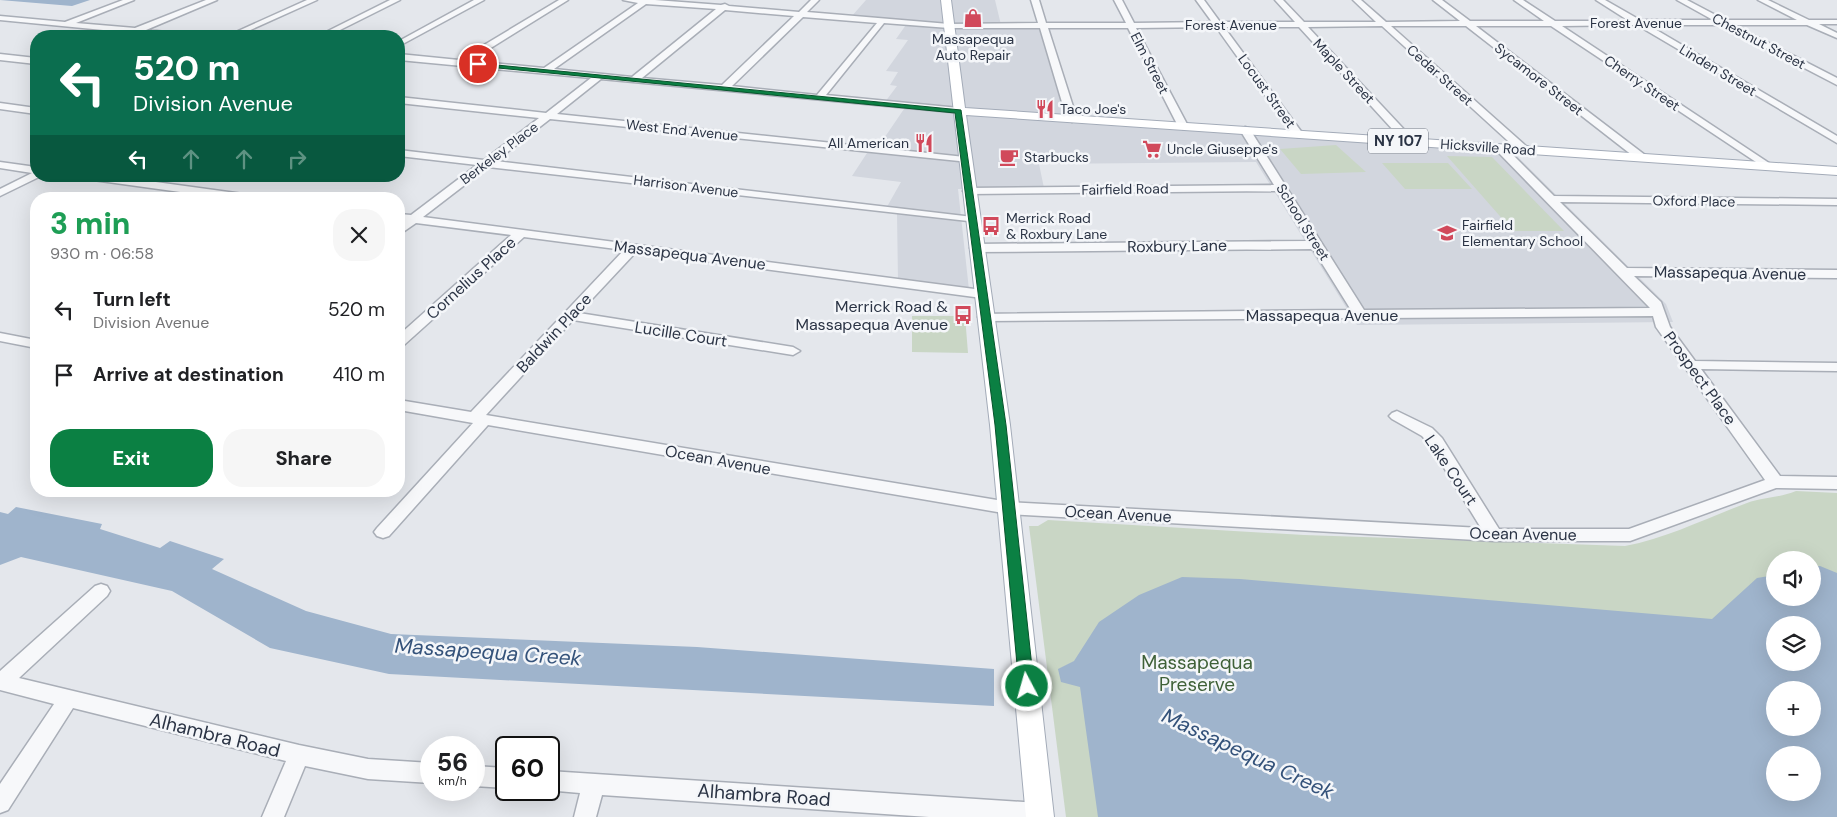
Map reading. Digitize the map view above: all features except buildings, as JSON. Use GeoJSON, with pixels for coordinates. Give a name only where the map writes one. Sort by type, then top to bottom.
{"type":"FeatureCollection","features":[{"type":"Feature","properties":{"kind":"main road"},"geometry":{"type":"LineString","coordinates":[[946,0],[972,220],[1000,425],[1040,816]]}},
{"type":"Feature","properties":{"kind":"main road","name":"Hicksville Road"},"geometry":{"type":"LineString","coordinates":[[959,111],[1765,165],[1837,172]]}},
{"type":"Feature","properties":{"kind":"street"},"geometry":{"type":"LineString","coordinates":[[64,24],[130,0]]}},
{"type":"Feature","properties":{"kind":"street"},"geometry":{"type":"LineString","coordinates":[[138,30],[213,0]]}},
{"type":"Feature","properties":{"kind":"street"},"geometry":{"type":"LineString","coordinates":[[244,30],[312,0]]}},
{"type":"Feature","properties":{"kind":"street"},"geometry":{"type":"LineString","coordinates":[[334,30],[396,0]]}},
{"type":"Feature","properties":{"kind":"street"},"geometry":{"type":"LineString","coordinates":[[405,41],[480,0]]}},
{"type":"Feature","properties":{"kind":"street"},"geometry":{"type":"LineString","coordinates":[[461,63],[564,0]]}},
{"type":"Feature","properties":{"kind":"street","name":"Forest Avenue"},"geometry":{"type":"LineString","coordinates":[[627,0],[949,26],[1837,22]]}},
{"type":"Feature","properties":{"kind":"street"},"geometry":{"type":"LineString","coordinates":[[634,80],[732,0]]}},
{"type":"Feature","properties":{"kind":"street"},"geometry":{"type":"LineString","coordinates":[[725,88],[815,0]]}},
{"type":"Feature","properties":{"kind":"street"},"geometry":{"type":"LineString","coordinates":[[1035,0],[1072,119]]}},
{"type":"Feature","properties":{"kind":"street","name":"Elm Street"},"geometry":{"type":"LineString","coordinates":[[1118,0],[1183,126]]}},
{"type":"Feature","properties":{"kind":"street","name":"Locust Street"},"geometry":{"type":"LineString","coordinates":[[1200,0],[1298,134]]}},
{"type":"Feature","properties":{"kind":"street","name":"Maple Street"},"geometry":{"type":"LineString","coordinates":[[1279,0],[1409,141]]}},
{"type":"Feature","properties":{"kind":"street","name":"Cedar Street"},"geometry":{"type":"LineString","coordinates":[[1357,0],[1523,149]]}},
{"type":"Feature","properties":{"kind":"street","name":"Sycamore Street"},"geometry":{"type":"LineString","coordinates":[[1437,0],[1641,157]]}},
{"type":"Feature","properties":{"kind":"street","name":"Cherry Street"},"geometry":{"type":"LineString","coordinates":[[1518,0],[1765,165]]}},
{"type":"Feature","properties":{"kind":"street","name":"Linden Street"},"geometry":{"type":"LineString","coordinates":[[1600,0],[1837,140]]}},
{"type":"Feature","properties":{"kind":"street","name":"Chestnut Street"},"geometry":{"type":"LineString","coordinates":[[1681,0],[1837,82]]}},
{"type":"Feature","properties":{"kind":"street"},"geometry":{"type":"LineString","coordinates":[[1762,0],[1837,36]]}},
{"type":"Feature","properties":{"kind":"street"},"geometry":{"type":"LineString","coordinates":[[546,71],[646,1]]}},
{"type":"Feature","properties":{"kind":"street"},"geometry":{"type":"LineString","coordinates":[[0,18],[126,30]]}},
{"type":"Feature","properties":{"kind":"street"},"geometry":{"type":"LineString","coordinates":[[819,98],[882,21]]}},
{"type":"Feature","properties":{"kind":"street"},"geometry":{"type":"LineString","coordinates":[[0,57],[30,60]]}},
{"type":"Feature","properties":{"kind":"street"},"geometry":{"type":"LineString","coordinates":[[405,58],[959,111]]}},
{"type":"Feature","properties":{"kind":"street","name":"Berkeley Place"},"geometry":{"type":"LineString","coordinates":[[405,225],[600,76]]}},
{"type":"Feature","properties":{"kind":"street","name":"West End Avenue"},"geometry":{"type":"LineString","coordinates":[[405,101],[965,160]]}},
{"type":"Feature","properties":{"kind":"street"},"geometry":{"type":"LineString","coordinates":[[0,106],[30,110]]}},
{"type":"Feature","properties":{"kind":"street","name":"School Street"},"geometry":{"type":"LineString","coordinates":[[1245,130],[1360,314]]}},
{"type":"Feature","properties":{"kind":"street","name":"Prospect Place"},"geometry":{"type":"LineString","coordinates":[[1500,148],[1656,304],[1663,327],[1775,482]]}},
{"type":"Feature","properties":{"kind":"street","name":"Harrison Avenue"},"geometry":{"type":"LineString","coordinates":[[405,154],[972,220]]}},
{"type":"Feature","properties":{"kind":"street"},"geometry":{"type":"LineString","coordinates":[[0,165],[30,169]]}},
{"type":"Feature","properties":{"kind":"street"},"geometry":{"type":"LineString","coordinates":[[0,193],[30,178]]}},
{"type":"Feature","properties":{"kind":"street"},"geometry":{"type":"LineString","coordinates":[[131,182],[206,192]]}},
{"type":"Feature","properties":{"kind":"street","name":"Fairfield Road"},"geometry":{"type":"LineString","coordinates":[[969,191],[1281,188]]}},
{"type":"Feature","properties":{"kind":"street","name":"Oxford Place"},"geometry":{"type":"LineString","coordinates":[[1550,199],[1837,202]]}},
{"type":"Feature","properties":{"kind":"street","name":"Massapequa Avenue"},"geometry":{"type":"LineString","coordinates":[[405,218],[982,294]]}},
{"type":"Feature","properties":{"kind":"street","name":"Cornelius Place"},"geometry":{"type":"LineString","coordinates":[[405,337],[521,233]]}},
{"type":"Feature","properties":{"kind":"street","name":"Roxbury Lane"},"geometry":{"type":"LineString","coordinates":[[976,248],[1318,245]]}},
{"type":"Feature","properties":{"kind":"street","name":"Baldwin Place"},"geometry":{"type":"LineString","coordinates":[[383,532],[570,316],[634,248]]}},
{"type":"Feature","properties":{"kind":"street","name":"Massapequa Avenue"},"geometry":{"type":"LineString","coordinates":[[1623,272],[1837,274]]}},
{"type":"Feature","properties":{"kind":"street","name":"Massapequa Avenue"},"geometry":{"type":"LineString","coordinates":[[985,317],[1659,312]]}},
{"type":"Feature","properties":{"kind":"street","name":"Lucille Court"},"geometry":{"type":"LineString","coordinates":[[570,316],[793,351]]}},
{"type":"Feature","properties":{"kind":"street"},"geometry":{"type":"LineString","coordinates":[[0,337],[30,343]]}},
{"type":"Feature","properties":{"kind":"street"},"geometry":{"type":"LineString","coordinates":[[1690,365],[1837,367]]}},
{"type":"Feature","properties":{"kind":"street","name":"Ocean Avenue"},"geometry":{"type":"LineString","coordinates":[[405,407],[1009,508],[1494,535],[1630,535],[1775,482],[1837,483]]}},
{"type":"Feature","properties":{"kind":"street","name":"Lake Court"},"geometry":{"type":"LineString","coordinates":[[1398,416],[1427,432],[1436,442],[1494,535]]}},
{"type":"Feature","properties":{"kind":"street"},"geometry":{"type":"LineString","coordinates":[[0,682],[101,591]]}},
{"type":"Feature","properties":{"kind":"street","name":"Alhambra Road"},"geometry":{"type":"LineString","coordinates":[[0,682],[299,755],[368,769],[420,772]]}},
{"type":"Feature","properties":{"kind":"street"},"geometry":{"type":"LineString","coordinates":[[0,803],[68,699]]}},
{"type":"Feature","properties":{"kind":"street"},"geometry":{"type":"LineString","coordinates":[[273,817],[299,755]]}},
{"type":"Feature","properties":{"kind":"street","name":"Alhambra Road"},"geometry":{"type":"LineString","coordinates":[[560,782],[1040,816]]}},
{"type":"Feature","properties":{"kind":"street"},"geometry":{"type":"LineString","coordinates":[[585,817],[594,784]]}},
{"type":"Feature","properties":{"kind":"shaded area"},"geometry":{"type":"Polygon","coordinates":[[[866,0],[995,0],[1002,29],[1039,28],[1070,123],[1513,152],[1666,304],[1673,322],[1357,325],[1256,162],[1039,164],[1044,188],[958,189],[969,290],[898,281],[897,214],[884,212],[901,182],[852,176],[867,153],[874,153],[904,109],[882,106],[897,86],[890,85],[898,72],[886,71],[908,40],[896,39],[908,22],[851,17],[866,0]]]}},
{"type":"Feature","properties":{"kind":"green space"},"geometry":{"type":"Polygon","coordinates":[[[1336,145],[1366,172],[1301,174],[1280,149],[1336,145]]]}},
{"type":"Feature","properties":{"kind":"green space"},"geometry":{"type":"Polygon","coordinates":[[[1447,156],[1492,157],[1564,231],[1513,231],[1447,156]]]}},
{"type":"Feature","properties":{"kind":"green space"},"geometry":{"type":"Polygon","coordinates":[[[1382,163],[1448,163],[1472,189],[1405,189],[1382,163]]]}},
{"type":"Feature","properties":{"kind":"green space"},"geometry":{"type":"Polygon","coordinates":[[[912,316],[965,316],[968,353],[912,352],[912,316]]]}},
{"type":"Feature","properties":{"kind":"green space","name":"Massapequa Preserve"},"geometry":{"type":"Polygon","coordinates":[[[1796,491],[1837,493],[1837,817],[1066,817],[1029,526],[1038,526],[1048,520],[1304,535],[1625,546],[1672,533],[1753,501],[1796,491]]]}},
{"type":"Feature","properties":{"kind":"water"},"geometry":{"type":"Polygon","coordinates":[[[0,0],[90,0],[72,6],[0,0]]]}},
{"type":"Feature","properties":{"kind":"water","name":"Massapequa Creek"},"geometry":{"type":"Polygon","coordinates":[[[16,507],[102,524],[100,529],[160,548],[170,541],[224,559],[212,569],[306,611],[391,634],[697,647],[994,669],[994,706],[389,674],[270,648],[172,591],[21,557],[0,565],[0,512],[8,514],[16,507]]]}},
{"type":"Feature","properties":{"kind":"water","name":"Massapequa Preserve"},"geometry":{"type":"Polygon","coordinates":[[[1821,566],[1837,573],[1837,817],[1098,817],[1080,687],[1061,682],[1058,669],[1074,661],[1099,622],[1139,595],[1182,577],[1240,579],[1712,619],[1757,578],[1766,576],[1766,606],[1821,606],[1821,566]]]}},
{"type":"Feature","properties":{"kind":"place","name":"Massapequa Auto Repair"},"geometry":{"type":"Point","coordinates":[973,18]}},
{"type":"Feature","properties":{"kind":"place","name":"Taco Joe's"},"geometry":{"type":"Point","coordinates":[1045,109]}},
{"type":"Feature","properties":{"kind":"place","name":"All American"},"geometry":{"type":"Point","coordinates":[924,143]}},
{"type":"Feature","properties":{"kind":"place","name":"Uncle Giuseppe's"},"geometry":{"type":"Point","coordinates":[1152,149]}},
{"type":"Feature","properties":{"kind":"place","name":"Starbucks"},"geometry":{"type":"Point","coordinates":[1009,157]}},
{"type":"Feature","properties":{"kind":"place","name":"Merrick Road & Roxbury Lane"},"geometry":{"type":"Point","coordinates":[991,226]}},
{"type":"Feature","properties":{"kind":"place","name":"Fairfield Elementary School"},"geometry":{"type":"Point","coordinates":[1447,233]}},
{"type":"Feature","properties":{"kind":"place","name":"Merrick Road & Massapequa Avenue"},"geometry":{"type":"Point","coordinates":[963,315]}},
{"type":"Feature","properties":{"kind":"route"},"geometry":{"type":"LineString","coordinates":[[478,64],[959,111],[1000,425],[1027,686]]}}]}
